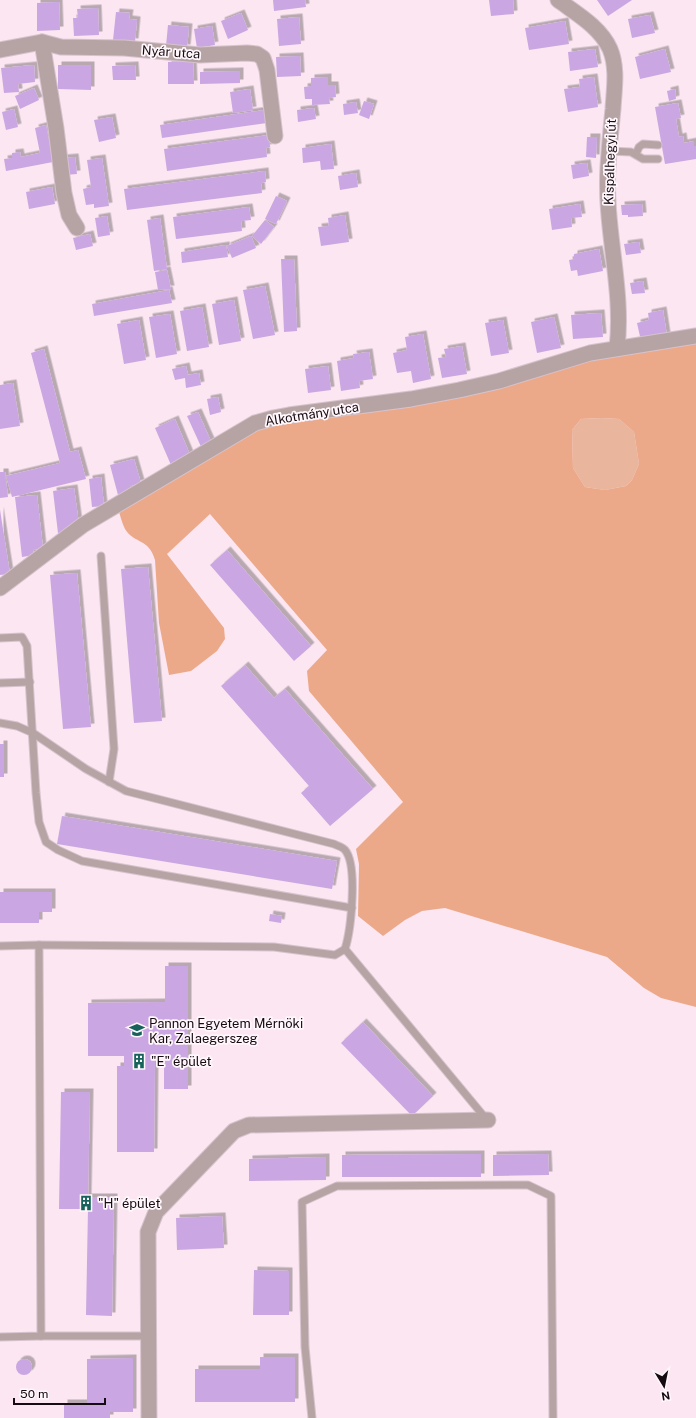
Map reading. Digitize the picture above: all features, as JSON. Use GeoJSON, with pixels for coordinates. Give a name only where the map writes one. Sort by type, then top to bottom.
{"type":"FeatureCollection","features":[{"type":"Feature","properties":{"kind":"street","name":"Kispálhegyi út"},"geometry":{"type":"LineString","coordinates":[[558,0],[593,26],[603,38],[610,50],[614,62],[615,80],[609,151],[608,194],[610,235],[618,299],[618,348]]}},
{"type":"Feature","properties":{"kind":"street","name":"Nyár utca"},"geometry":{"type":"LineString","coordinates":[[0,50],[42,42],[61,47],[124,48],[200,55],[257,54],[263,58],[266,70],[275,136]]}},
{"type":"Feature","properties":{"kind":"street"},"geometry":{"type":"LineString","coordinates":[[42,42],[56,128],[64,193],[69,215],[77,228]]}},
{"type":"Feature","properties":{"kind":"street","name":"Alkotmány utca"},"geometry":{"type":"LineString","coordinates":[[0,588],[83,525],[255,423],[289,415],[411,399],[459,390],[499,381],[590,353],[696,336]]}},
{"type":"Feature","properties":{"kind":"street"},"geometry":{"type":"LineString","coordinates":[[149,1418],[148,1232],[156,1212],[234,1131],[249,1125],[488,1120]]}},
{"type":"Feature","properties":{"kind":"lane"},"geometry":{"type":"LineString","coordinates":[[636,154],[643,144],[658,145]]}},
{"type":"Feature","properties":{"kind":"lane"},"geometry":{"type":"LineString","coordinates":[[609,151],[631,152],[643,159],[658,159]]}},
{"type":"Feature","properties":{"kind":"lane"},"geometry":{"type":"LineString","coordinates":[[101,556],[114,749],[109,782]]}},
{"type":"Feature","properties":{"kind":"lane"},"geometry":{"type":"LineString","coordinates":[[0,638],[22,637],[27,646],[36,793],[39,822],[46,842],[58,850],[82,861],[352,908]]}},
{"type":"Feature","properties":{"kind":"lane"},"geometry":{"type":"LineString","coordinates":[[0,683],[30,682]]}},
{"type":"Feature","properties":{"kind":"lane"},"geometry":{"type":"LineString","coordinates":[[0,723],[17,726],[33,733],[86,769],[126,791],[334,844],[345,850],[350,858],[352,872],[352,908],[348,939],[345,949],[335,955],[274,947],[0,946]]}},
{"type":"Feature","properties":{"kind":"lane"},"geometry":{"type":"LineString","coordinates":[[39,945],[41,1336]]}},
{"type":"Feature","properties":{"kind":"lane"},"geometry":{"type":"LineString","coordinates":[[345,949],[488,1120]]}},
{"type":"Feature","properties":{"kind":"lane"},"geometry":{"type":"LineString","coordinates":[[312,1418],[305,1347],[302,1202],[337,1186],[528,1185],[551,1196],[553,1418]]}},
{"type":"Feature","properties":{"kind":"lane"},"geometry":{"type":"LineString","coordinates":[[0,1337],[140,1336]]}},
{"type":"Feature","properties":{"kind":"shaded area"},"geometry":{"type":"Polygon","coordinates":[[[696,340],[696,1007],[661,998],[644,988],[607,957],[445,908],[422,911],[405,920],[383,936],[358,916],[359,864],[356,849],[403,802],[309,691],[307,671],[327,650],[210,514],[167,554],[224,628],[225,639],[217,651],[191,671],[169,675],[159,623],[155,560],[149,548],[129,534],[125,529],[118,508],[265,424],[603,356],[696,340]],[[581,419],[572,430],[573,468],[585,487],[605,490],[626,486],[632,480],[639,464],[634,432],[619,419],[581,419]]]}},
{"type":"Feature","properties":{"kind":"shaded area"},"geometry":{"type":"Polygon","coordinates":[[[581,419],[619,419],[634,432],[639,464],[632,480],[626,486],[605,490],[585,487],[573,468],[572,430],[581,419]]]}},
{"type":"Feature","properties":{"kind":"building"},"geometry":{"type":"Polygon","coordinates":[[[273,0],[305,0],[306,7],[274,11],[273,0]]]}},
{"type":"Feature","properties":{"kind":"building"},"geometry":{"type":"Polygon","coordinates":[[[489,0],[513,0],[514,14],[491,16],[489,0]]]}},
{"type":"Feature","properties":{"kind":"building"},"geometry":{"type":"Polygon","coordinates":[[[597,0],[632,0],[608,16],[597,0]]]}},
{"type":"Feature","properties":{"kind":"building"},"geometry":{"type":"Polygon","coordinates":[[[59,2],[60,30],[37,31],[37,3],[59,2]]]}},
{"type":"Feature","properties":{"kind":"building"},"geometry":{"type":"Polygon","coordinates":[[[98,8],[99,35],[74,36],[73,18],[78,18],[77,9],[98,8]]]}},
{"type":"Feature","properties":{"kind":"building"},"geometry":{"type":"Polygon","coordinates":[[[116,12],[130,13],[129,19],[137,20],[135,42],[113,40],[116,12]]]}},
{"type":"Feature","properties":{"kind":"building"},"geometry":{"type":"Polygon","coordinates":[[[241,13],[248,30],[228,39],[221,21],[241,13]]]}},
{"type":"Feature","properties":{"kind":"building"},"geometry":{"type":"Polygon","coordinates":[[[650,15],[655,33],[632,38],[628,19],[650,15]]]}},
{"type":"Feature","properties":{"kind":"building"},"geometry":{"type":"Polygon","coordinates":[[[299,17],[301,44],[279,46],[277,19],[299,17]]]}},
{"type":"Feature","properties":{"kind":"building"},"geometry":{"type":"Polygon","coordinates":[[[565,21],[569,44],[529,50],[525,28],[565,21]]]}},
{"type":"Feature","properties":{"kind":"building"},"geometry":{"type":"Polygon","coordinates":[[[168,25],[189,27],[187,48],[166,46],[168,25]]]}},
{"type":"Feature","properties":{"kind":"building"},"geometry":{"type":"Polygon","coordinates":[[[212,26],[215,45],[197,48],[194,29],[212,26]]]}},
{"type":"Feature","properties":{"kind":"building"},"geometry":{"type":"Polygon","coordinates":[[[595,49],[598,67],[570,71],[568,52],[595,49]]]}},
{"type":"Feature","properties":{"kind":"building"},"geometry":{"type":"Polygon","coordinates":[[[665,49],[671,72],[640,79],[635,57],[665,49]]]}},
{"type":"Feature","properties":{"kind":"building"},"geometry":{"type":"Polygon","coordinates":[[[300,56],[301,76],[277,77],[276,57],[300,56]]]}},
{"type":"Feature","properties":{"kind":"building"},"geometry":{"type":"Polygon","coordinates":[[[193,61],[194,84],[168,84],[168,62],[193,61]]]}},
{"type":"Feature","properties":{"kind":"building"},"geometry":{"type":"Polygon","coordinates":[[[34,65],[35,82],[18,84],[19,92],[4,93],[1,68],[34,65]]]}},
{"type":"Feature","properties":{"kind":"building"},"geometry":{"type":"Polygon","coordinates":[[[58,65],[91,65],[91,90],[58,89],[58,65]]]}},
{"type":"Feature","properties":{"kind":"building"},"geometry":{"type":"Polygon","coordinates":[[[135,65],[136,80],[113,80],[112,66],[135,65]]]}},
{"type":"Feature","properties":{"kind":"building"},"geometry":{"type":"Polygon","coordinates":[[[240,71],[240,83],[200,84],[200,72],[240,71]]]}},
{"type":"Feature","properties":{"kind":"building"},"geometry":{"type":"Polygon","coordinates":[[[328,77],[328,85],[335,85],[336,97],[329,98],[330,104],[312,105],[312,99],[305,99],[304,87],[311,86],[311,78],[328,77]]]}},
{"type":"Feature","properties":{"kind":"building"},"geometry":{"type":"Polygon","coordinates":[[[594,77],[598,107],[568,112],[564,89],[580,87],[579,79],[594,77]]]}},
{"type":"Feature","properties":{"kind":"building"},"geometry":{"type":"Polygon","coordinates":[[[34,88],[39,100],[20,109],[15,96],[34,88]]]}},
{"type":"Feature","properties":{"kind":"building"},"geometry":{"type":"Polygon","coordinates":[[[250,89],[253,110],[233,113],[230,92],[250,89]]]}},
{"type":"Feature","properties":{"kind":"building"},"geometry":{"type":"Polygon","coordinates":[[[675,89],[676,99],[669,101],[667,91],[675,89]]]}},
{"type":"Feature","properties":{"kind":"building"},"geometry":{"type":"Polygon","coordinates":[[[364,101],[374,104],[369,119],[359,115],[364,101]]]}},
{"type":"Feature","properties":{"kind":"building"},"geometry":{"type":"Polygon","coordinates":[[[356,102],[358,113],[344,115],[343,104],[356,102]]]}},
{"type":"Feature","properties":{"kind":"building"},"geometry":{"type":"Polygon","coordinates":[[[678,103],[681,118],[676,119],[679,137],[683,136],[684,143],[694,141],[694,146],[696,146],[696,159],[665,164],[655,107],[678,103]]]}},
{"type":"Feature","properties":{"kind":"building"},"geometry":{"type":"Polygon","coordinates":[[[314,108],[316,119],[298,122],[297,110],[314,108]]]}},
{"type":"Feature","properties":{"kind":"building"},"geometry":{"type":"Polygon","coordinates":[[[14,109],[18,127],[6,130],[2,112],[14,109]]]}},
{"type":"Feature","properties":{"kind":"building"},"geometry":{"type":"Polygon","coordinates":[[[265,110],[267,123],[162,138],[160,125],[265,110]]]}},
{"type":"Feature","properties":{"kind":"building"},"geometry":{"type":"Polygon","coordinates":[[[112,117],[116,138],[99,142],[94,120],[112,117]]]}},
{"type":"Feature","properties":{"kind":"building"},"geometry":{"type":"Polygon","coordinates":[[[46,125],[53,162],[6,171],[4,159],[12,158],[12,153],[20,152],[21,157],[40,153],[35,128],[46,125]]]}},
{"type":"Feature","properties":{"kind":"building"},"geometry":{"type":"Polygon","coordinates":[[[269,135],[270,147],[266,148],[267,157],[167,171],[164,149],[269,135]]]}},
{"type":"Feature","properties":{"kind":"building"},"geometry":{"type":"Polygon","coordinates":[[[587,137],[597,137],[596,158],[586,157],[587,137]]]}},
{"type":"Feature","properties":{"kind":"building"},"geometry":{"type":"Polygon","coordinates":[[[331,144],[334,169],[321,170],[320,161],[303,163],[302,148],[331,144]]]}},
{"type":"Feature","properties":{"kind":"building"},"geometry":{"type":"Polygon","coordinates":[[[75,157],[77,174],[65,175],[63,158],[75,157]]]}},
{"type":"Feature","properties":{"kind":"building"},"geometry":{"type":"Polygon","coordinates":[[[102,158],[109,206],[94,208],[94,204],[86,205],[83,189],[91,187],[87,160],[102,158]]]}},
{"type":"Feature","properties":{"kind":"building"},"geometry":{"type":"Polygon","coordinates":[[[587,163],[589,176],[573,179],[571,165],[587,163]]]}},
{"type":"Feature","properties":{"kind":"building"},"geometry":{"type":"Polygon","coordinates":[[[265,171],[266,182],[261,183],[262,193],[127,210],[124,189],[265,171]]]}},
{"type":"Feature","properties":{"kind":"building"},"geometry":{"type":"Polygon","coordinates":[[[356,173],[358,187],[340,190],[338,176],[356,173]]]}},
{"type":"Feature","properties":{"kind":"building"},"geometry":{"type":"Polygon","coordinates":[[[52,187],[55,204],[29,209],[26,192],[52,187]]]}},
{"type":"Feature","properties":{"kind":"building"},"geometry":{"type":"Polygon","coordinates":[[[276,196],[287,201],[276,224],[265,219],[276,196]]]}},
{"type":"Feature","properties":{"kind":"building"},"geometry":{"type":"Polygon","coordinates":[[[580,204],[582,217],[571,218],[572,227],[552,230],[549,209],[580,204]]]}},
{"type":"Feature","properties":{"kind":"building"},"geometry":{"type":"Polygon","coordinates":[[[642,204],[643,216],[628,217],[628,215],[622,215],[621,205],[642,204]]]}},
{"type":"Feature","properties":{"kind":"building"},"geometry":{"type":"Polygon","coordinates":[[[249,207],[251,220],[241,221],[242,231],[176,239],[173,217],[249,207]]]}},
{"type":"Feature","properties":{"kind":"building"},"geometry":{"type":"Polygon","coordinates":[[[345,215],[349,242],[321,246],[318,227],[329,226],[328,218],[345,215]]]}},
{"type":"Feature","properties":{"kind":"building"},"geometry":{"type":"Polygon","coordinates":[[[107,216],[110,235],[98,237],[95,218],[107,216]]]}},
{"type":"Feature","properties":{"kind":"building"},"geometry":{"type":"Polygon","coordinates":[[[160,218],[167,269],[154,271],[147,220],[160,218]]]}},
{"type":"Feature","properties":{"kind":"building"},"geometry":{"type":"Polygon","coordinates":[[[265,220],[274,227],[261,244],[252,236],[265,220]]]}},
{"type":"Feature","properties":{"kind":"building"},"geometry":{"type":"Polygon","coordinates":[[[90,234],[93,246],[76,250],[73,238],[90,234]]]}},
{"type":"Feature","properties":{"kind":"building"},"geometry":{"type":"Polygon","coordinates":[[[251,236],[256,248],[232,258],[227,246],[251,236]]]}},
{"type":"Feature","properties":{"kind":"building"},"geometry":{"type":"Polygon","coordinates":[[[639,242],[641,253],[626,255],[624,244],[639,242]]]}},
{"type":"Feature","properties":{"kind":"building"},"geometry":{"type":"Polygon","coordinates":[[[226,245],[228,257],[182,263],[181,252],[226,245]]]}},
{"type":"Feature","properties":{"kind":"building"},"geometry":{"type":"Polygon","coordinates":[[[599,249],[603,271],[578,276],[577,270],[571,271],[569,260],[574,259],[574,254],[599,249]]]}},
{"type":"Feature","properties":{"kind":"building"},"geometry":{"type":"Polygon","coordinates":[[[281,259],[294,259],[297,331],[284,332],[281,259]]]}},
{"type":"Feature","properties":{"kind":"building"},"geometry":{"type":"Polygon","coordinates":[[[167,270],[171,289],[158,290],[155,272],[167,270]]]}},
{"type":"Feature","properties":{"kind":"building"},"geometry":{"type":"Polygon","coordinates":[[[643,281],[645,293],[632,294],[630,283],[643,281]]]}},
{"type":"Feature","properties":{"kind":"building"},"geometry":{"type":"Polygon","coordinates":[[[265,286],[275,335],[253,339],[243,290],[265,286]]]}},
{"type":"Feature","properties":{"kind":"building"},"geometry":{"type":"Polygon","coordinates":[[[169,290],[172,303],[94,316],[92,304],[169,290]]]}},
{"type":"Feature","properties":{"kind":"building"},"geometry":{"type":"Polygon","coordinates":[[[234,300],[241,341],[219,345],[212,304],[234,300]]]}},
{"type":"Feature","properties":{"kind":"building"},"geometry":{"type":"Polygon","coordinates":[[[202,307],[209,347],[187,351],[180,311],[202,307]]]}},
{"type":"Feature","properties":{"kind":"building"},"geometry":{"type":"Polygon","coordinates":[[[663,310],[667,336],[641,341],[637,323],[649,320],[648,313],[663,310]]]}},
{"type":"Feature","properties":{"kind":"building"},"geometry":{"type":"Polygon","coordinates":[[[601,313],[603,337],[573,339],[571,315],[601,313]]]}},
{"type":"Feature","properties":{"kind":"building"},"geometry":{"type":"Polygon","coordinates":[[[170,314],[177,354],[156,358],[149,317],[170,314]]]}},
{"type":"Feature","properties":{"kind":"building"},"geometry":{"type":"Polygon","coordinates":[[[554,317],[561,348],[537,353],[531,322],[554,317]]]}},
{"type":"Feature","properties":{"kind":"building"},"geometry":{"type":"Polygon","coordinates":[[[139,320],[146,360],[124,364],[117,324],[139,320]]]}},
{"type":"Feature","properties":{"kind":"building"},"geometry":{"type":"Polygon","coordinates":[[[503,320],[509,353],[491,356],[485,323],[503,320]]]}},
{"type":"Feature","properties":{"kind":"building"},"geometry":{"type":"Polygon","coordinates":[[[423,334],[431,379],[413,383],[411,371],[397,373],[393,353],[407,350],[405,337],[423,334]]]}},
{"type":"Feature","properties":{"kind":"building"},"geometry":{"type":"Polygon","coordinates":[[[462,346],[467,374],[442,378],[438,358],[446,357],[444,349],[462,346]]]}},
{"type":"Feature","properties":{"kind":"building"},"geometry":{"type":"Polygon","coordinates":[[[44,349],[70,452],[78,450],[86,479],[12,497],[6,476],[60,463],[31,353],[44,349]]]}},
{"type":"Feature","properties":{"kind":"building"},"geometry":{"type":"Polygon","coordinates":[[[369,352],[373,379],[359,381],[360,388],[341,391],[337,361],[354,358],[353,354],[369,352]]]}},
{"type":"Feature","properties":{"kind":"building"},"geometry":{"type":"Polygon","coordinates":[[[186,366],[188,375],[199,373],[201,385],[186,388],[185,378],[175,380],[172,369],[186,366]]]}},
{"type":"Feature","properties":{"kind":"building"},"geometry":{"type":"Polygon","coordinates":[[[328,366],[331,390],[308,393],[305,369],[328,366]]]}},
{"type":"Feature","properties":{"kind":"building"},"geometry":{"type":"Polygon","coordinates":[[[13,383],[20,426],[0,429],[0,385],[13,383]]]}},
{"type":"Feature","properties":{"kind":"building"},"geometry":{"type":"Polygon","coordinates":[[[218,397],[221,412],[210,415],[207,399],[218,397]]]}},
{"type":"Feature","properties":{"kind":"building"},"geometry":{"type":"Polygon","coordinates":[[[198,412],[213,446],[203,451],[187,416],[198,412]]]}},
{"type":"Feature","properties":{"kind":"building"},"geometry":{"type":"Polygon","coordinates":[[[175,419],[191,457],[171,465],[155,428],[175,419]]]}},
{"type":"Feature","properties":{"kind":"building"},"geometry":{"type":"Polygon","coordinates":[[[134,459],[141,483],[130,486],[131,492],[118,495],[110,465],[134,459]]]}},
{"type":"Feature","properties":{"kind":"building"},"geometry":{"type":"Polygon","coordinates":[[[0,472],[5,472],[8,497],[0,498],[0,472]]]}},
{"type":"Feature","properties":{"kind":"building"},"geometry":{"type":"Polygon","coordinates":[[[101,477],[104,506],[92,507],[89,479],[101,477]]]}},
{"type":"Feature","properties":{"kind":"building"},"geometry":{"type":"Polygon","coordinates":[[[74,488],[79,524],[69,525],[70,532],[58,533],[53,491],[74,488]]]}},
{"type":"Feature","properties":{"kind":"building"},"geometry":{"type":"Polygon","coordinates":[[[37,495],[43,548],[33,550],[34,555],[22,557],[15,497],[37,495]]]}},
{"type":"Feature","properties":{"kind":"building"},"geometry":{"type":"Polygon","coordinates":[[[0,510],[10,574],[0,575],[0,510]]]}},
{"type":"Feature","properties":{"kind":"building"},"geometry":{"type":"Polygon","coordinates":[[[227,550],[311,646],[294,661],[210,565],[227,550]]]}},
{"type":"Feature","properties":{"kind":"building"},"geometry":{"type":"Polygon","coordinates":[[[148,567],[162,721],[134,723],[121,569],[148,567]]]}},
{"type":"Feature","properties":{"kind":"building"},"geometry":{"type":"Polygon","coordinates":[[[77,573],[91,727],[63,729],[50,575],[77,573]]]}},
{"type":"Feature","properties":{"kind":"building"},"geometry":{"type":"Polygon","coordinates":[[[245,665],[274,698],[285,689],[373,789],[330,826],[301,793],[309,786],[221,686],[245,665]]]}},
{"type":"Feature","properties":{"kind":"building"},"geometry":{"type":"Polygon","coordinates":[[[0,744],[4,744],[4,777],[0,777],[0,744]]]}},
{"type":"Feature","properties":{"kind":"building"},"geometry":{"type":"Polygon","coordinates":[[[62,816],[337,861],[332,889],[57,844],[62,816]]]}},
{"type":"Feature","properties":{"kind":"building"},"geometry":{"type":"Polygon","coordinates":[[[0,892],[52,892],[52,912],[39,912],[39,923],[0,923],[0,892]]]}},
{"type":"Feature","properties":{"kind":"building"},"geometry":{"type":"Polygon","coordinates":[[[270,914],[282,916],[281,923],[269,921],[270,914]]]}},
{"type":"Feature","properties":{"kind":"building","name":"\"E\" épület"},"geometry":{"type":"Polygon","coordinates":[[[165,966],[188,966],[188,1089],[164,1089],[164,1055],[155,1055],[154,1152],[117,1152],[117,1066],[124,1066],[124,1056],[88,1056],[88,1003],[165,1002],[165,966]]]}},
{"type":"Feature","properties":{"kind":"building"},"geometry":{"type":"Polygon","coordinates":[[[363,1022],[433,1096],[412,1116],[341,1043],[363,1022]]]}},
{"type":"Feature","properties":{"kind":"building","name":"\"H\" épület"},"geometry":{"type":"Polygon","coordinates":[[[61,1092],[90,1092],[88,1197],[114,1197],[112,1316],[86,1315],[88,1209],[59,1209],[61,1092]]]}},
{"type":"Feature","properties":{"kind":"building"},"geometry":{"type":"Polygon","coordinates":[[[481,1154],[481,1177],[342,1177],[342,1155],[481,1154]]]}},
{"type":"Feature","properties":{"kind":"building"},"geometry":{"type":"Polygon","coordinates":[[[548,1154],[549,1175],[493,1176],[493,1155],[548,1154]]]}},
{"type":"Feature","properties":{"kind":"building"},"geometry":{"type":"Polygon","coordinates":[[[326,1157],[326,1180],[249,1181],[249,1159],[326,1157]]]}},
{"type":"Feature","properties":{"kind":"building"},"geometry":{"type":"Polygon","coordinates":[[[222,1216],[224,1248],[177,1250],[176,1218],[222,1216]]]}},
{"type":"Feature","properties":{"kind":"building"},"geometry":{"type":"Polygon","coordinates":[[[254,1270],[289,1271],[289,1315],[253,1315],[254,1270]]]}},
{"type":"Feature","properties":{"kind":"building"},"geometry":{"type":"Polygon","coordinates":[[[260,1357],[295,1357],[295,1402],[195,1402],[195,1369],[260,1369],[260,1357]]]}},
{"type":"Feature","properties":{"kind":"building"},"geometry":{"type":"Polygon","coordinates":[[[133,1358],[133,1412],[110,1412],[110,1418],[64,1418],[64,1403],[87,1403],[87,1359],[133,1358]]]}},
{"type":"Feature","properties":{"kind":"building"},"geometry":{"type":"Polygon","coordinates":[[[21,1359],[27,1359],[32,1364],[30,1373],[27,1375],[21,1375],[16,1370],[16,1364],[21,1359]]]}},
{"type":"Feature","properties":{"kind":"place","name":"Pannon Egyetem Mérnöki Kar, Zalaegerszeg"},"geometry":{"type":"Point","coordinates":[137,1030]}},
{"type":"Feature","properties":{"kind":"place","name":"\"E\" épület"},"geometry":{"type":"Point","coordinates":[139,1061]}},
{"type":"Feature","properties":{"kind":"place","name":"\"H\" épület"},"geometry":{"type":"Point","coordinates":[86,1203]}}]}
